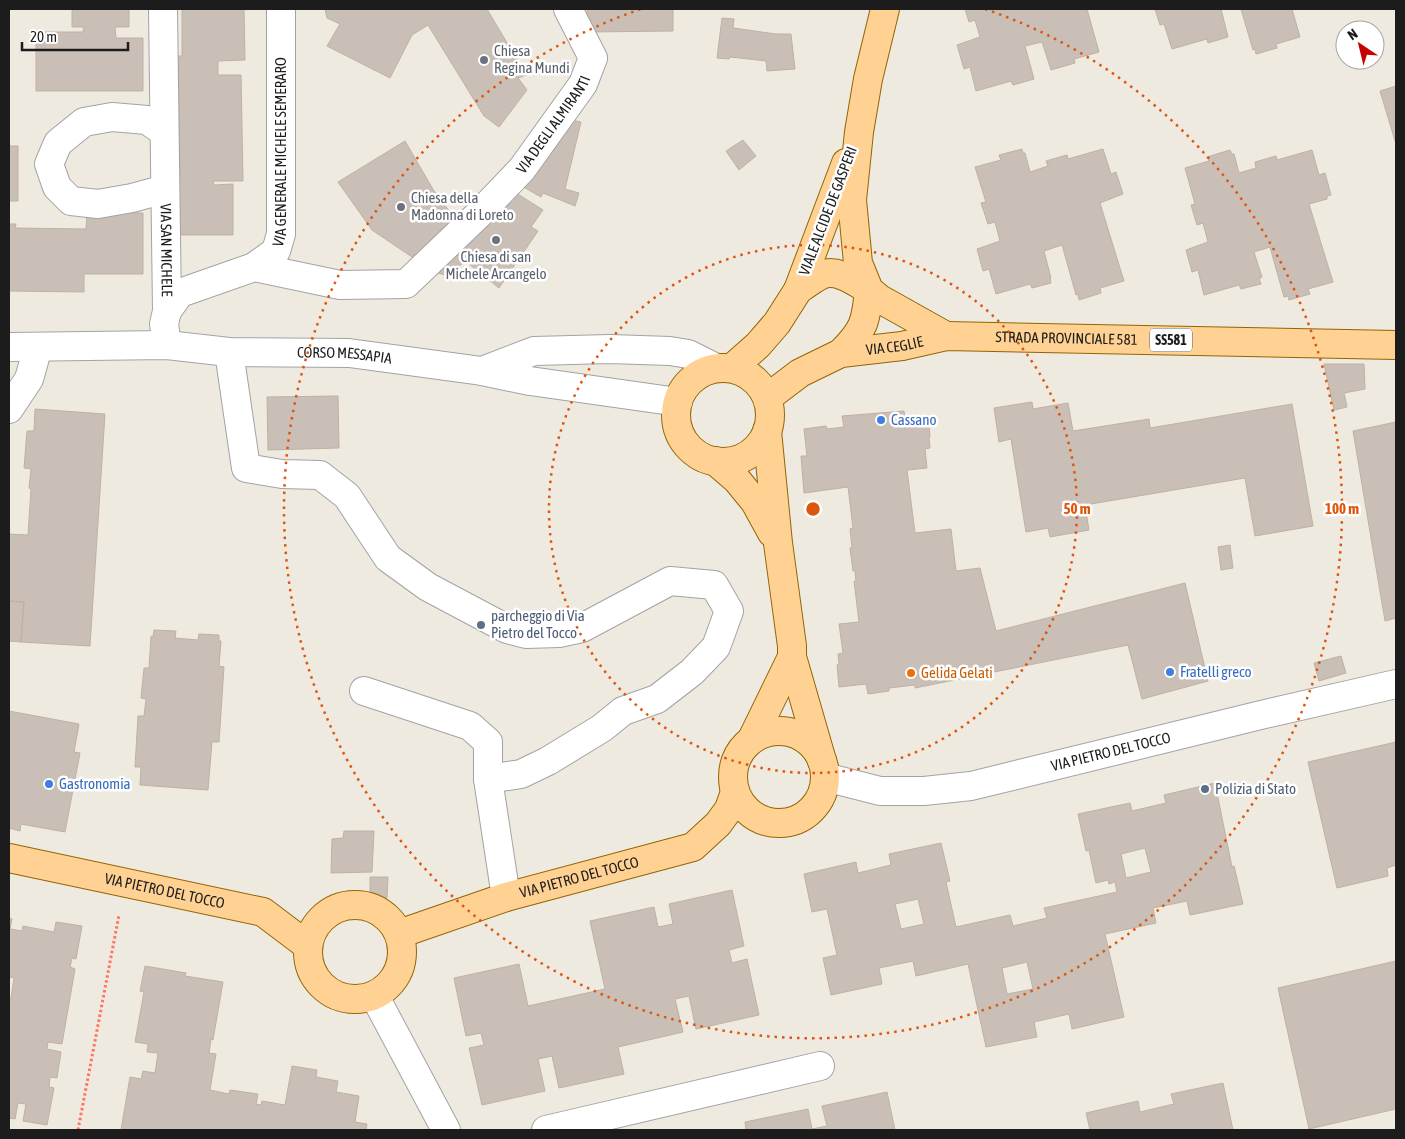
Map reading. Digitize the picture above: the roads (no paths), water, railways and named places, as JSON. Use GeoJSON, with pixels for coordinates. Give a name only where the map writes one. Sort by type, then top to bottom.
{"type":"FeatureCollection","features":[{"type":"Feature","properties":{"kind":"main road","name":"VIALE ALCIDE DE GASPERI"},"geometry":{"type":"LineString","coordinates":[[841,353],[855,339],[866,320],[869,290],[858,263],[852,200],[859,132],[868,78],[885,9]]}},
{"type":"Feature","properties":{"kind":"main road","name":"VIALE ALCIDE DE GASPERI"},"geometry":{"type":"LineString","coordinates":[[724,368],[758,345],[777,323],[798,290],[859,132]]}},
{"type":"Feature","properties":{"kind":"main road","name":"VIALE ALCIDE DE GASPERI"},"geometry":{"type":"LineString","coordinates":[[798,290],[823,274],[835,274],[846,277],[869,290]]}},
{"type":"Feature","properties":{"kind":"main road","name":"VIA CEGLIE"},"geometry":{"type":"LineString","coordinates":[[869,290],[946,336]]}},
{"type":"Feature","properties":{"kind":"main road","name":"VIA CEGLIE"},"geometry":{"type":"LineString","coordinates":[[767,398],[800,373],[841,353],[902,346],[946,336]]}},
{"type":"Feature","properties":{"kind":"main road","name":"STRADA PROVINCIALE 581"},"geometry":{"type":"LineString","coordinates":[[946,336],[1396,345]]}},
{"type":"Feature","properties":{"kind":"main road"},"geometry":{"type":"LineString","coordinates":[[724,368],[747,374],[759,384],[767,398],[770,420],[767,432],[759,445],[746,455],[731,461],[715,461],[703,457],[692,450],[678,429],[676,416],[678,402],[683,390],[703,372],[724,368]]}},
{"type":"Feature","properties":{"kind":"main road"},"geometry":{"type":"LineString","coordinates":[[767,432],[792,656],[824,769],[822,791],[816,804],[806,814],[793,821],[778,823],[764,821],[752,815],[741,804],[735,792],[732,777],[735,763],[742,750],[752,739],[792,656]]}},
{"type":"Feature","properties":{"kind":"main road"},"geometry":{"type":"LineString","coordinates":[[715,461],[737,480],[755,502],[778,543]]}},
{"type":"Feature","properties":{"kind":"main road"},"geometry":{"type":"LineString","coordinates":[[752,739],[764,733],[779,731],[792,733],[805,739],[815,748],[824,769]]}},
{"type":"Feature","properties":{"kind":"main road","name":"VIA PIETRO DEL TOCCO"},"geometry":{"type":"LineString","coordinates":[[399,934],[506,897],[693,847],[718,824],[729,809],[735,792]]}},
{"type":"Feature","properties":{"kind":"main road","name":"VIA PIETRO DEL TOCCO"},"geometry":{"type":"LineString","coordinates":[[9,858],[263,912],[308,946]]}},
{"type":"Feature","properties":{"kind":"main road"},"geometry":{"type":"LineString","coordinates":[[349,905],[365,906],[379,911],[391,921],[399,934],[402,949],[401,963],[395,976],[386,987],[374,995],[360,999],[346,998],[333,994],[321,985],[313,974],[308,946],[312,931],[334,909],[349,905]]}},
{"type":"Feature","properties":{"kind":"street","name":"VIA SAN MICHELE"},"geometry":{"type":"LineString","coordinates":[[163,9],[167,311]]}},
{"type":"Feature","properties":{"kind":"street","name":"VIA GENERALE MICHELE SEMERARO"},"geometry":{"type":"LineString","coordinates":[[167,311],[180,293],[254,267],[276,251],[281,234],[281,9]]}},
{"type":"Feature","properties":{"kind":"street","name":"VIA DEGLI ALMIRANTI"},"geometry":{"type":"LineString","coordinates":[[254,267],[340,285],[406,284],[478,216],[522,169],[583,84],[593,58],[568,9]]}},
{"type":"Feature","properties":{"kind":"street","name":"VIA SAN MICHELE"},"geometry":{"type":"LineString","coordinates":[[164,132],[147,120],[112,117],[84,122],[58,143],[49,164],[57,187],[71,201],[98,204],[132,198],[165,189]]}},
{"type":"Feature","properties":{"kind":"street"},"geometry":{"type":"LineString","coordinates":[[167,311],[164,324],[167,345]]}},
{"type":"Feature","properties":{"kind":"street","name":"CORSO MESSAPIA"},"geometry":{"type":"LineString","coordinates":[[9,347],[167,345],[229,352],[348,353],[482,371],[530,381],[678,402]]}},
{"type":"Feature","properties":{"kind":"street"},"geometry":{"type":"LineString","coordinates":[[9,409],[30,379],[38,346]]}},
{"type":"Feature","properties":{"kind":"street"},"geometry":{"type":"LineString","coordinates":[[482,371],[534,350],[610,349],[670,351],[688,354],[724,368]]}},
{"type":"Feature","properties":{"kind":"street"},"geometry":{"type":"LineString","coordinates":[[229,352],[246,468],[282,474],[320,475],[347,496],[388,558],[428,587],[507,629],[526,634],[559,633],[582,628],[670,581],[714,585],[718,591],[729,610],[716,647],[692,672],[657,698],[622,711],[602,728],[548,761],[521,774],[488,779]]}},
{"type":"Feature","properties":{"kind":"street","name":"VIA PIETRO DEL TOCCO"},"geometry":{"type":"LineString","coordinates":[[824,769],[880,791],[924,791],[971,786],[1396,684]]}},
{"type":"Feature","properties":{"kind":"street"},"geometry":{"type":"LineString","coordinates":[[364,691],[470,726],[488,742],[488,779],[506,897]]}},
{"type":"Feature","properties":{"kind":"street"},"geometry":{"type":"LineString","coordinates":[[374,995],[446,1130]]}},
{"type":"Feature","properties":{"kind":"street"},"geometry":{"type":"LineString","coordinates":[[546,1130],[820,1066]]}},
{"type":"Feature","properties":{"kind":"place","name":"Chiesa Regina Mundi"},"geometry":{"type":"Point","coordinates":[484,60]}},
{"type":"Feature","properties":{"kind":"place","name":"Chiesa della Madonna di Loreto"},"geometry":{"type":"Point","coordinates":[401,207]}},
{"type":"Feature","properties":{"kind":"place","name":"Chiesa di san Michele Arcangelo"},"geometry":{"type":"Point","coordinates":[496,240]}},
{"type":"Feature","properties":{"kind":"place","name":"Cassano"},"geometry":{"type":"Point","coordinates":[881,420]}},
{"type":"Feature","properties":{"kind":"place","name":"parcheggio di Via Pietro del Tocco"},"geometry":{"type":"Point","coordinates":[481,625]}},
{"type":"Feature","properties":{"kind":"place","name":"Fratelli greco"},"geometry":{"type":"Point","coordinates":[1170,672]}},
{"type":"Feature","properties":{"kind":"place","name":"Gelida Gelati"},"geometry":{"type":"Point","coordinates":[911,673]}},
{"type":"Feature","properties":{"kind":"place","name":"Gastronomia"},"geometry":{"type":"Point","coordinates":[49,784]}},
{"type":"Feature","properties":{"kind":"place","name":"Polizia di Stato"},"geometry":{"type":"Point","coordinates":[1205,789]}}]}
